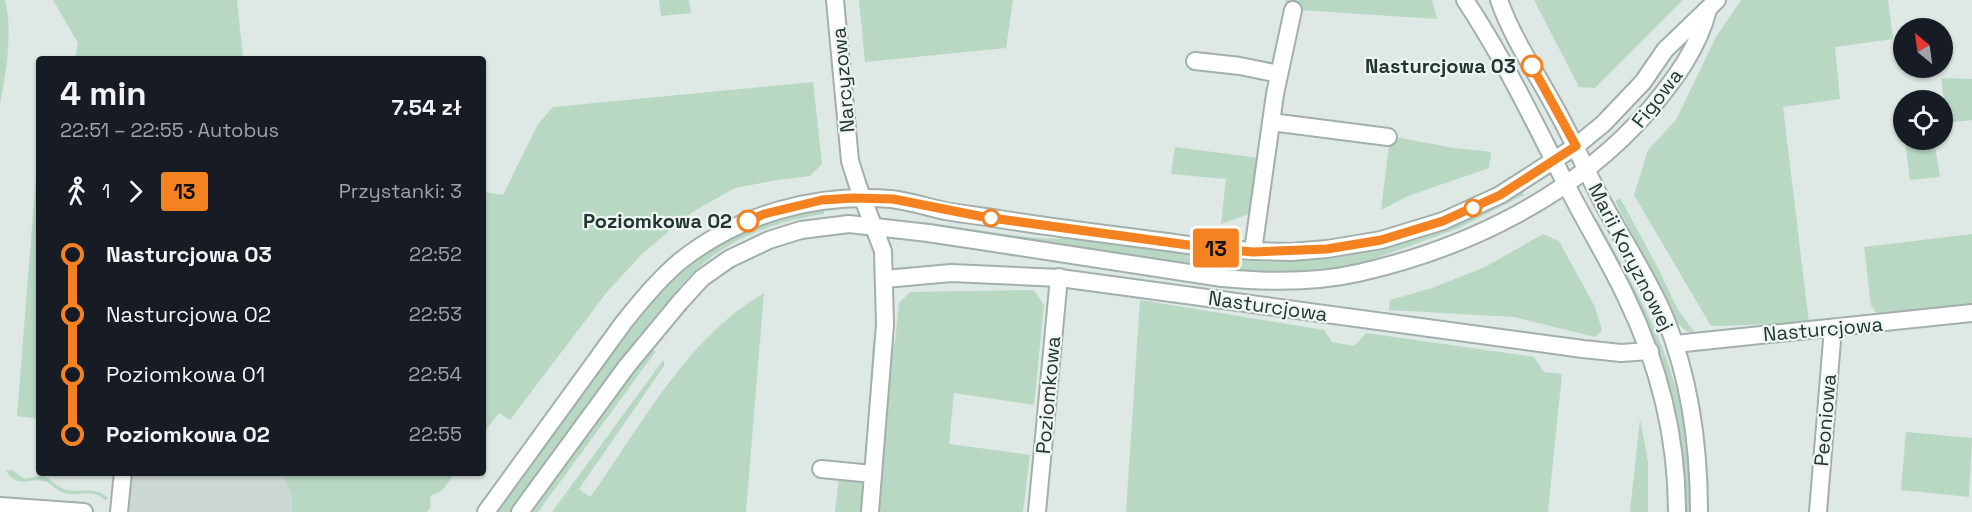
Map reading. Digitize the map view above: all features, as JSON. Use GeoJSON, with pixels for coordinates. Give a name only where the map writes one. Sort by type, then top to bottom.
{"type":"FeatureCollection","features":[{"type":"Feature","properties":{"kind":"street","name":"Narcyzowa"},"geometry":{"type":"LineString","coordinates":[[835,0],[850,160],[883,251],[885,279],[885,326],[870,512]]}},
{"type":"Feature","properties":{"kind":"street","name":"Marii Koryznowej"},"geometry":{"type":"LineString","coordinates":[[1498,0],[1522,49],[1576,146],[1586,170],[1650,286],[1675,344],[1694,428],[1699,512]]}},
{"type":"Feature","properties":{"kind":"street","name":"Marii Koryznowej"},"geometry":{"type":"LineString","coordinates":[[1467,3],[1505,68],[1626,296],[1650,351],[1666,404],[1673,441],[1677,512]]}},
{"type":"Feature","properties":{"kind":"street","name":"Figowa"},"geometry":{"type":"LineString","coordinates":[[486,512],[624,322],[648,293],[678,263],[708,241],[764,214],[822,200],[893,199],[1009,221],[1253,252],[1327,249],[1381,240],[1422,229],[1500,195],[1576,146],[1635,91],[1665,51],[1712,5]]}},
{"type":"Feature","properties":{"kind":"street","name":"Figowa"},"geometry":{"type":"LineString","coordinates":[[520,512],[658,326],[702,278],[729,259],[752,247],[801,230],[849,224],[928,233],[1222,278],[1300,279],[1357,273],[1435,252],[1500,223],[1566,185],[1586,170],[1631,131],[1676,78],[1694,46],[1712,5]]}},
{"type":"Feature","properties":{"kind":"street"},"geometry":{"type":"LineString","coordinates":[[1253,252],[1271,122],[1293,9]]}},
{"type":"Feature","properties":{"kind":"street"},"geometry":{"type":"LineString","coordinates":[[1195,61],[1240,66],[1279,74]]}},
{"type":"Feature","properties":{"kind":"street"},"geometry":{"type":"LineString","coordinates":[[1271,122],[1388,137]]}},
{"type":"Feature","properties":{"kind":"street","name":"Nasturcjowa"},"geometry":{"type":"LineString","coordinates":[[885,279],[951,273],[1059,278],[1583,349],[1621,353],[1650,351]]}},
{"type":"Feature","properties":{"kind":"street","name":"Poziomkowa"},"geometry":{"type":"LineString","coordinates":[[1037,512],[1059,278]]}},
{"type":"Feature","properties":{"kind":"street","name":"Nasturcjowa"},"geometry":{"type":"LineString","coordinates":[[1675,344],[1972,314]]}},
{"type":"Feature","properties":{"kind":"street","name":"Peoniowa"},"geometry":{"type":"LineString","coordinates":[[1818,512],[1833,328]]}},
{"type":"Feature","properties":{"kind":"street"},"geometry":{"type":"LineString","coordinates":[[821,469],[873,474]]}},
{"type":"Feature","properties":{"kind":"street"},"geometry":{"type":"LineString","coordinates":[[119,512],[123,476]]}},
{"type":"Feature","properties":{"kind":"street"},"geometry":{"type":"LineString","coordinates":[[0,506],[84,512]]}},
{"type":"Feature","properties":{"kind":"shaded area"},"geometry":{"type":"Polygon","coordinates":[[[132,476],[282,476],[292,496],[292,512],[128,512],[132,476]]]}},
{"type":"Feature","properties":{"kind":"green space"},"geometry":{"type":"Polygon","coordinates":[[[0,0],[5,0],[9,38],[0,104],[0,0]]]}},
{"type":"Feature","properties":{"kind":"green space"},"geometry":{"type":"Polygon","coordinates":[[[53,0],[237,0],[243,56],[75,56],[78,43],[53,0]]]}},
{"type":"Feature","properties":{"kind":"green space"},"geometry":{"type":"Polygon","coordinates":[[[659,0],[689,0],[691,13],[661,16],[659,0]]]}},
{"type":"Feature","properties":{"kind":"green space"},"geometry":{"type":"Polygon","coordinates":[[[859,0],[1013,0],[1006,48],[865,62],[859,0]]]}},
{"type":"Feature","properties":{"kind":"green space"},"geometry":{"type":"Polygon","coordinates":[[[1286,0],[1432,0],[1437,19],[1285,9],[1286,0]]]}},
{"type":"Feature","properties":{"kind":"green space"},"geometry":{"type":"Polygon","coordinates":[[[1534,0],[1683,0],[1595,88],[1579,87],[1534,0]]]}},
{"type":"Feature","properties":{"kind":"green space"},"geometry":{"type":"Polygon","coordinates":[[[1741,0],[1888,0],[1893,39],[1835,47],[1840,99],[1783,107],[1809,323],[1711,326],[1634,195],[1648,150],[1676,120],[1716,37],[1741,0]]]}},
{"type":"Feature","properties":{"kind":"green space"},"geometry":{"type":"Polygon","coordinates":[[[1941,78],[1972,79],[1972,120],[1953,122],[1953,90],[1943,90],[1941,78]]]}},
{"type":"Feature","properties":{"kind":"green space"},"geometry":{"type":"Polygon","coordinates":[[[813,82],[822,164],[810,176],[735,188],[694,211],[675,226],[642,254],[607,292],[510,420],[499,413],[486,430],[486,192],[503,195],[538,124],[553,107],[813,82]]]}},
{"type":"Feature","properties":{"kind":"green space"},"geometry":{"type":"Polygon","coordinates":[[[1390,136],[1454,148],[1491,152],[1489,168],[1408,196],[1381,210],[1390,136]]]}},
{"type":"Feature","properties":{"kind":"green space"},"geometry":{"type":"Polygon","coordinates":[[[1175,147],[1259,158],[1252,213],[1221,224],[1226,179],[1171,174],[1175,147]]]}},
{"type":"Feature","properties":{"kind":"green space"},"geometry":{"type":"Polygon","coordinates":[[[1906,150],[1936,150],[1940,177],[1910,180],[1906,150]]]}},
{"type":"Feature","properties":{"kind":"green space"},"geometry":{"type":"Polygon","coordinates":[[[36,177],[36,419],[17,416],[36,177]]]}},
{"type":"Feature","properties":{"kind":"green space"},"geometry":{"type":"Polygon","coordinates":[[[1522,191],[1524,195],[1459,228],[1349,268],[1281,273],[1239,273],[924,226],[925,222],[1028,237],[1105,241],[1235,260],[1273,262],[1310,260],[1384,248],[1420,237],[1489,209],[1522,191]]]}},
{"type":"Feature","properties":{"kind":"green space"},"geometry":{"type":"Polygon","coordinates":[[[1620,198],[1678,310],[1696,334],[1686,331],[1674,318],[1671,308],[1615,201],[1620,198]]]}},
{"type":"Feature","properties":{"kind":"green space"},"geometry":{"type":"Polygon","coordinates":[[[824,210],[824,214],[780,224],[739,240],[714,255],[697,269],[633,344],[510,512],[495,512],[635,322],[659,294],[685,270],[714,248],[746,231],[782,218],[824,210]]]}},
{"type":"Feature","properties":{"kind":"green space"},"geometry":{"type":"Polygon","coordinates":[[[1596,218],[1653,325],[1670,370],[1677,393],[1685,437],[1690,512],[1686,512],[1680,438],[1672,394],[1665,371],[1648,327],[1592,220],[1596,218]]]}},
{"type":"Feature","properties":{"kind":"green space"},"geometry":{"type":"Polygon","coordinates":[[[1543,234],[1559,241],[1595,307],[1602,330],[1595,337],[1514,317],[1389,310],[1390,300],[1432,288],[1485,267],[1543,234]]]}},
{"type":"Feature","properties":{"kind":"green space"},"geometry":{"type":"Polygon","coordinates":[[[1972,234],[1972,308],[1880,319],[1871,305],[1864,247],[1972,234]]]}},
{"type":"Feature","properties":{"kind":"green space"},"geometry":{"type":"Polygon","coordinates":[[[1034,290],[1044,305],[1034,405],[954,393],[949,444],[1030,455],[1023,512],[835,512],[839,478],[864,480],[873,342],[895,343],[899,303],[910,292],[1034,290]]]}},
{"type":"Feature","properties":{"kind":"green space"},"geometry":{"type":"Polygon","coordinates":[[[764,293],[746,512],[552,512],[661,363],[664,360],[664,366],[579,489],[590,497],[650,409],[700,345],[741,308],[764,293]]]}},
{"type":"Feature","properties":{"kind":"green space"},"geometry":{"type":"Polygon","coordinates":[[[1140,300],[1324,330],[1332,342],[1354,346],[1366,333],[1534,357],[1544,372],[1562,374],[1548,512],[1126,512],[1140,300]]]}},
{"type":"Feature","properties":{"kind":"green space"},"geometry":{"type":"Polygon","coordinates":[[[656,351],[538,512],[532,512],[647,353],[656,351]]]}},
{"type":"Feature","properties":{"kind":"green space"},"geometry":{"type":"Polygon","coordinates":[[[1640,419],[1648,462],[1648,512],[1630,512],[1640,419]]]}},
{"type":"Feature","properties":{"kind":"green space"},"geometry":{"type":"Polygon","coordinates":[[[1906,432],[1972,438],[1969,497],[1901,490],[1906,432]]]}},
{"type":"Feature","properties":{"kind":"green space"},"geometry":{"type":"Polygon","coordinates":[[[6,470],[12,470],[25,479],[43,476],[64,489],[99,492],[109,499],[105,500],[96,494],[64,493],[49,483],[39,480],[24,482],[14,480],[6,470]]]}},
{"type":"Feature","properties":{"kind":"green space"},"geometry":{"type":"Polygon","coordinates":[[[282,476],[453,476],[442,491],[430,496],[431,507],[427,512],[292,512],[292,496],[282,476]]]}},
{"type":"Feature","properties":{"kind":"bus line","name":"13"},"geometry":{"type":"LineString","coordinates":[[748,221],[764,214],[822,200],[893,199],[984,217],[1210,248],[1253,252],[1291,252],[1346,247],[1381,240],[1443,221],[1500,195],[1576,146],[1532,66]]}},
{"type":"Feature","properties":{"kind":"place","name":"Nasturcjowa 03"},"geometry":{"type":"Point","coordinates":[1532,66]}},
{"type":"Feature","properties":{"kind":"place","name":"Poziomkowa 02"},"geometry":{"type":"Point","coordinates":[748,221]}}]}
